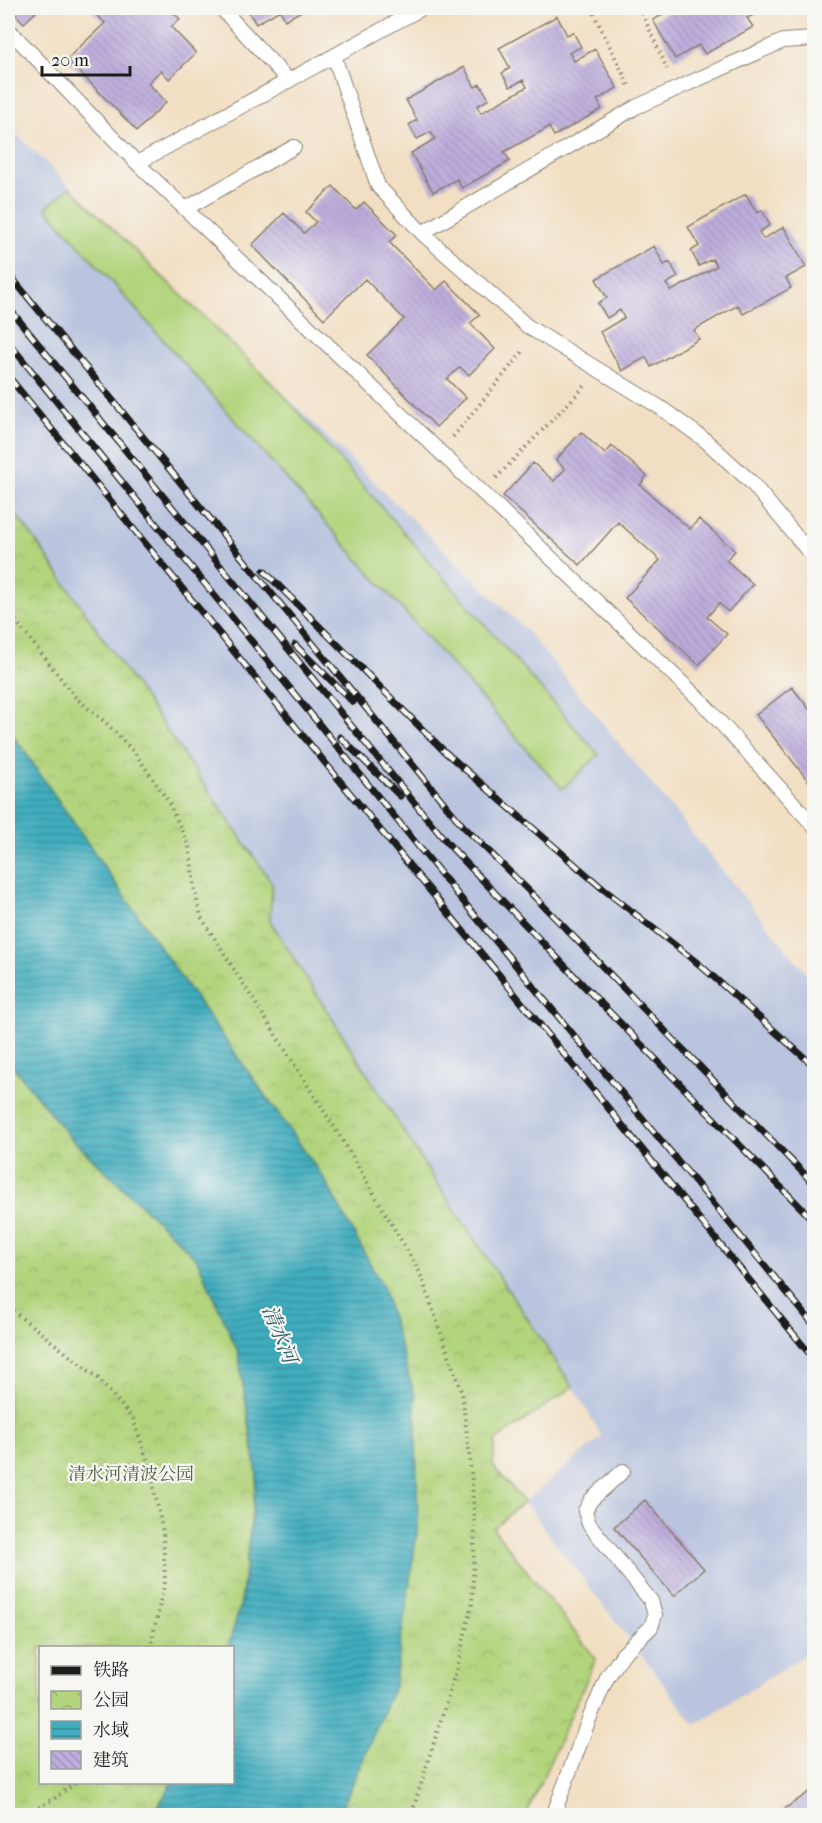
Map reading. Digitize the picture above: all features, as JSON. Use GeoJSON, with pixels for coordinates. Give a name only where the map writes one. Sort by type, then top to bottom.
{"type":"FeatureCollection","features":[{"type":"Feature","properties":{"kind":"lane"},"geometry":{"type":"LineString","coordinates":[[221,8],[290,81]]}},
{"type":"Feature","properties":{"kind":"lane"},"geometry":{"type":"LineString","coordinates":[[137,163],[422,8]]}},
{"type":"Feature","properties":{"kind":"lane"},"geometry":{"type":"LineString","coordinates":[[8,30],[137,163],[700,700],[814,826]]}},
{"type":"Feature","properties":{"kind":"lane"},"geometry":{"type":"LineString","coordinates":[[422,233],[638,106],[783,41],[814,39]]}},
{"type":"Feature","properties":{"kind":"lane"},"geometry":{"type":"LineString","coordinates":[[334,56],[378,186],[422,233],[527,326],[661,408],[705,440],[750,482],[814,558]]}},
{"type":"Feature","properties":{"kind":"lane"},"geometry":{"type":"LineString","coordinates":[[185,209],[294,147]]}},
{"type":"Feature","properties":{"kind":"lane"},"geometry":{"type":"LineString","coordinates":[[552,1815],[588,1719],[607,1678],[623,1654],[651,1627],[655,1615],[651,1601],[589,1524],[585,1511],[591,1500],[623,1471]]}},
{"type":"Feature","properties":{"kind":"path"},"geometry":{"type":"LineString","coordinates":[[591,8],[638,106]]}},
{"type":"Feature","properties":{"kind":"path"},"geometry":{"type":"LineString","coordinates":[[640,8],[676,89]]}},
{"type":"Feature","properties":{"kind":"path"},"geometry":{"type":"LineString","coordinates":[[441,452],[538,333]]}},
{"type":"Feature","properties":{"kind":"path"},"geometry":{"type":"LineString","coordinates":[[483,491],[600,371]]}},
{"type":"Feature","properties":{"kind":"path"},"geometry":{"type":"LineString","coordinates":[[8,611],[76,698],[105,722],[135,753],[168,801],[189,846],[201,917],[351,1154],[420,1273],[462,1393],[475,1525],[472,1604],[457,1668],[411,1815]]}},
{"type":"Feature","properties":{"kind":"path"},"geometry":{"type":"LineString","coordinates":[[8,1307],[98,1378],[133,1419],[150,1468],[163,1532],[165,1582],[150,1646]]}},
{"type":"Feature","properties":{"kind":"path"},"geometry":{"type":"LineString","coordinates":[[23,1815],[55,1798],[74,1784]]}},
{"type":"Feature","properties":{"kind":"shaded area"},"geometry":{"type":"Polygon","coordinates":[[[8,126],[528,632],[814,983],[814,1649],[695,1725],[524,1502],[602,1437],[573,1386],[432,1176],[270,921],[271,883],[31,534],[8,505],[8,126]]]}},
{"type":"Feature","properties":{"kind":"green space"},"geometry":{"type":"Polygon","coordinates":[[[70,187],[279,390],[599,755],[562,789],[46,208],[70,187]]]}},
{"type":"Feature","properties":{"kind":"green space"},"geometry":{"type":"Polygon","coordinates":[[[8,505],[31,534],[272,883],[270,921],[432,1176],[573,1387],[495,1441],[493,1466],[524,1502],[493,1528],[596,1659],[526,1815],[339,1815],[394,1686],[323,1177],[8,728],[8,505]]]}},
{"type":"Feature","properties":{"kind":"green space","name":"清水河清波公园"},"geometry":{"type":"Polygon","coordinates":[[[8,1060],[67,1134],[197,1259],[238,1352],[257,1474],[241,1603],[228,1646],[39,1646],[39,1784],[171,1784],[153,1815],[8,1815],[8,1060]]]}},
{"type":"Feature","properties":{"kind":"water","name":"清水河"},"geometry":{"type":"Polygon","coordinates":[[[8,728],[323,1177],[383,1287],[415,1397],[418,1526],[394,1686],[339,1815],[154,1815],[171,1784],[234,1784],[234,1646],[228,1646],[241,1603],[257,1474],[238,1352],[197,1259],[67,1134],[8,1060],[8,728]]]}},
{"type":"Feature","properties":{"kind":"building"},"geometry":{"type":"Polygon","coordinates":[[[9,8],[40,8],[24,23],[9,8]]]}},
{"type":"Feature","properties":{"kind":"building"},"geometry":{"type":"Polygon","coordinates":[[[89,8],[168,8],[180,19],[171,27],[196,53],[169,79],[161,70],[148,83],[166,102],[137,131],[67,59],[105,23],[89,8]]]}},
{"type":"Feature","properties":{"kind":"building"},"geometry":{"type":"Polygon","coordinates":[[[246,8],[307,8],[285,20],[280,10],[256,24],[246,8]]]}},
{"type":"Feature","properties":{"kind":"building"},"geometry":{"type":"Polygon","coordinates":[[[674,8],[766,8],[747,18],[753,27],[705,54],[699,45],[675,59],[653,20],[674,8]]]}},
{"type":"Feature","properties":{"kind":"building"},"geometry":{"type":"Polygon","coordinates":[[[557,16],[567,35],[573,32],[581,47],[569,53],[574,61],[595,49],[617,88],[597,100],[602,109],[554,136],[549,127],[504,152],[510,161],[462,188],[457,179],[433,192],[411,153],[435,139],[431,132],[417,139],[409,125],[417,120],[406,100],[464,67],[475,87],[480,84],[489,99],[477,106],[481,113],[527,87],[523,80],[510,87],[502,73],[510,68],[499,48],[557,16]]]}},
{"type":"Feature","properties":{"kind":"building"},"geometry":{"type":"Polygon","coordinates":[[[333,186],[356,210],[364,202],[397,235],[389,242],[436,290],[446,281],[480,315],[470,323],[495,349],[469,375],[460,367],[447,379],[466,398],[436,427],[367,355],[404,319],[365,279],[324,319],[252,245],[284,213],[304,233],[316,222],[306,212],[333,186]]]}},
{"type":"Feature","properties":{"kind":"building"},"geometry":{"type":"Polygon","coordinates":[[[746,194],[757,213],[762,210],[770,225],[759,232],[763,239],[784,227],[806,267],[786,278],[791,288],[743,314],[738,305],[694,330],[699,339],[651,367],[646,357],[622,371],[600,332],[624,318],[620,310],[607,318],[598,303],[607,298],[596,279],[654,246],[664,265],[670,262],[678,277],[666,284],[671,291],[717,266],[712,259],[699,266],[691,251],[699,246],[688,227],[746,194]]]}},
{"type":"Feature","properties":{"kind":"building"},"geometry":{"type":"Polygon","coordinates":[[[581,432],[605,454],[612,446],[647,476],[640,485],[690,529],[699,519],[735,551],[726,560],[753,584],[728,612],[719,603],[707,617],[727,634],[699,665],[625,598],[660,560],[618,522],[580,565],[503,496],[533,463],[554,481],[565,469],[556,460],[581,432]]]}},
{"type":"Feature","properties":{"kind":"building"},"geometry":{"type":"Polygon","coordinates":[[[792,687],[809,709],[814,705],[814,788],[756,715],[792,687]]]}},
{"type":"Feature","properties":{"kind":"building"},"geometry":{"type":"Polygon","coordinates":[[[645,1500],[704,1569],[674,1596],[614,1527],[645,1500]]]}},
{"type":"Feature","properties":{"kind":"building"},"geometry":{"type":"Polygon","coordinates":[[[814,1789],[814,1816],[774,1816],[814,1789]]]}},
{"type":"Feature","properties":{"kind":"railway"},"geometry":{"type":"LineString","coordinates":[[8,273],[463,826],[814,1184]]}},
{"type":"Feature","properties":{"kind":"railway"},"geometry":{"type":"LineString","coordinates":[[8,307],[449,845],[814,1221]]}},
{"type":"Feature","properties":{"kind":"railway"},"geometry":{"type":"LineString","coordinates":[[8,342],[489,933],[814,1325]]}},
{"type":"Feature","properties":{"kind":"railway"},"geometry":{"type":"LineString","coordinates":[[8,376],[814,1359]]}},
{"type":"Feature","properties":{"kind":"railway"},"geometry":{"type":"LineString","coordinates":[[264,571],[445,752],[602,888],[700,965],[814,1066]]}},
{"type":"Feature","properties":{"kind":"railway"},"geometry":{"type":"LineString","coordinates":[[295,645],[353,702]]}},
{"type":"Feature","properties":{"kind":"railway"},"geometry":{"type":"LineString","coordinates":[[340,737],[400,796]]}}]}
